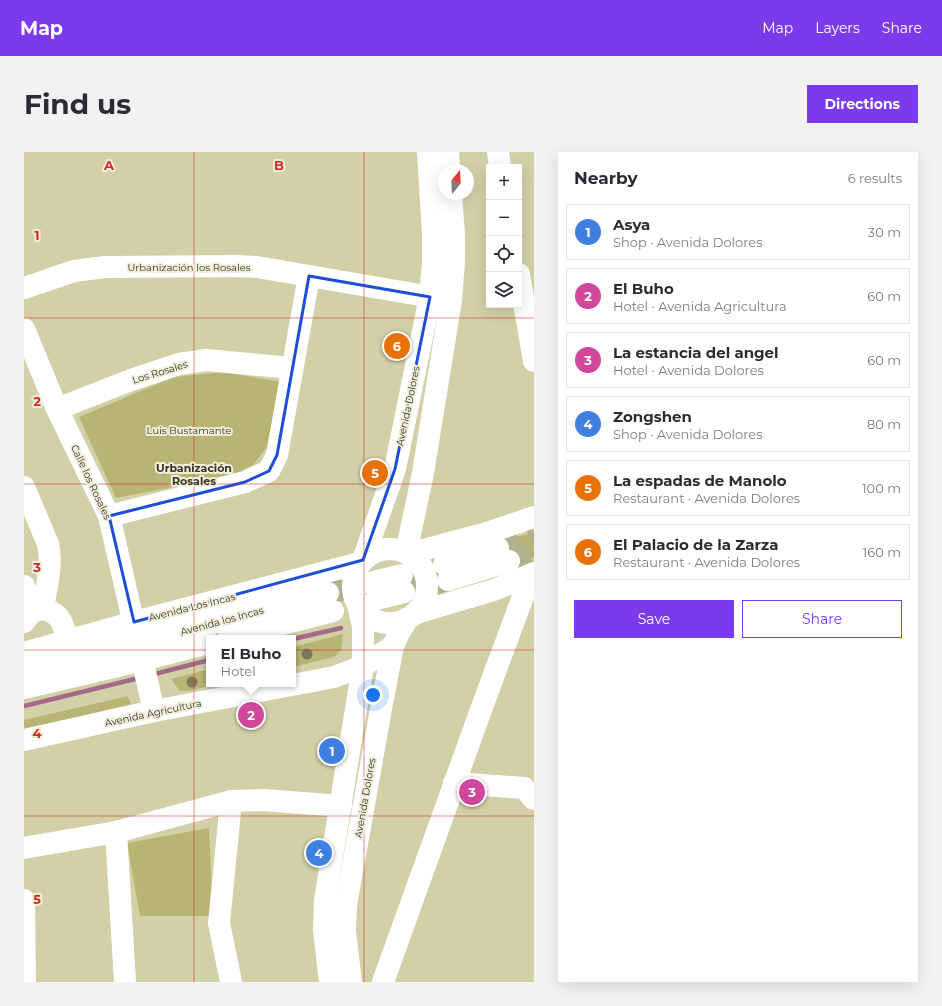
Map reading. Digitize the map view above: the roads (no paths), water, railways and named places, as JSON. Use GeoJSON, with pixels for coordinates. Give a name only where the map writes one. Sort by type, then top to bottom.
{"type":"FeatureCollection","features":[{"type":"Feature","properties":{"kind":"main road","name":"Avenida Dolores"},"geometry":{"type":"LineString","coordinates":[[407,553],[423,473],[441,298],[433,263],[433,234],[428,152]]}},
{"type":"Feature","properties":{"kind":"main road"},"geometry":{"type":"LineString","coordinates":[[448,152],[449,164]]}},
{"type":"Feature","properties":{"kind":"main road"},"geometry":{"type":"LineString","coordinates":[[498,152],[500,164]]}},
{"type":"Feature","properties":{"kind":"main road","name":"Avenida Dolores"},"geometry":{"type":"LineString","coordinates":[[362,562],[395,469],[441,298],[454,262],[451,200]]}},
{"type":"Feature","properties":{"kind":"main road","name":"Urbanización los Rosales"},"geometry":{"type":"LineString","coordinates":[[24,288],[74,271],[105,267],[238,266],[257,267],[441,298]]}},
{"type":"Feature","properties":{"kind":"main road"},"geometry":{"type":"LineString","coordinates":[[109,516],[245,482],[269,471],[277,454],[309,276]]}},
{"type":"Feature","properties":{"kind":"main road"},"geometry":{"type":"LineString","coordinates":[[522,291],[534,361]]}},
{"type":"Feature","properties":{"kind":"main road","name":"Calle los Rosales"},"geometry":{"type":"LineString","coordinates":[[24,329],[57,409],[109,516],[154,711]]}},
{"type":"Feature","properties":{"kind":"main road","name":"Los Rosales"},"geometry":{"type":"LineString","coordinates":[[57,409],[130,380],[179,364],[206,360],[292,368]]}},
{"type":"Feature","properties":{"kind":"main road"},"geometry":{"type":"LineString","coordinates":[[24,487],[50,552],[50,566],[34,614]]}},
{"type":"Feature","properties":{"kind":"main road"},"geometry":{"type":"LineString","coordinates":[[407,553],[490,532],[534,517]]}},
{"type":"Feature","properties":{"kind":"main road"},"geometry":{"type":"LineString","coordinates":[[403,583],[369,597],[354,598],[352,586],[354,574],[362,562],[372,554],[383,550],[395,550],[407,553],[419,563],[425,575],[427,588],[424,602],[412,616]]}},
{"type":"Feature","properties":{"kind":"main road"},"geometry":{"type":"LineString","coordinates":[[446,572],[504,555]]}},
{"type":"Feature","properties":{"kind":"main road","name":"Avenida Los Incas"},"geometry":{"type":"LineString","coordinates":[[24,653],[67,640],[135,628],[362,562]]}},
{"type":"Feature","properties":{"kind":"main road"},"geometry":{"type":"LineString","coordinates":[[369,597],[368,616],[378,621],[399,623],[412,616],[494,590],[533,574]]}},
{"type":"Feature","properties":{"kind":"main road"},"geometry":{"type":"LineString","coordinates":[[383,982],[454,783],[533,574]]}},
{"type":"Feature","properties":{"kind":"main road"},"geometry":{"type":"LineString","coordinates":[[24,586],[34,614]]}},
{"type":"Feature","properties":{"kind":"main road"},"geometry":{"type":"LineString","coordinates":[[330,982],[324,930],[325,900],[363,666],[363,640],[369,597]]}},
{"type":"Feature","properties":{"kind":"main road","name":"Avenida Los Incas"},"geometry":{"type":"LineString","coordinates":[[237,635],[331,602]]}},
{"type":"Feature","properties":{"kind":"main road","name":"Avenida los Incas"},"geometry":{"type":"LineString","coordinates":[[24,669],[331,602]]}},
{"type":"Feature","properties":{"kind":"main road"},"geometry":{"type":"LineString","coordinates":[[34,614],[58,616],[63,625],[67,640]]}},
{"type":"Feature","properties":{"kind":"main road","name":"Avenida Dolores"},"geometry":{"type":"LineString","coordinates":[[351,982],[345,931],[346,905],[393,646],[399,633],[412,616]]}},
{"type":"Feature","properties":{"kind":"main road","name":"Avenida Los Incas"},"geometry":{"type":"LineString","coordinates":[[24,688],[206,644]]}},
{"type":"Feature","properties":{"kind":"main road","name":"Avenida Agricultura"},"geometry":{"type":"LineString","coordinates":[[296,684],[334,677],[363,666],[393,646]]}},
{"type":"Feature","properties":{"kind":"main road"},"geometry":{"type":"LineString","coordinates":[[334,677],[347,685],[358,696]]}},
{"type":"Feature","properties":{"kind":"main road","name":"Avenida Agricultura"},"geometry":{"type":"LineString","coordinates":[[24,740],[154,711],[281,687]]}},
{"type":"Feature","properties":{"kind":"main road"},"geometry":{"type":"LineString","coordinates":[[454,783],[524,788],[534,799]]}},
{"type":"Feature","properties":{"kind":"main road"},"geometry":{"type":"LineString","coordinates":[[24,848],[116,832],[231,801],[264,800],[341,806]]}},
{"type":"Feature","properties":{"kind":"main road"},"geometry":{"type":"LineString","coordinates":[[231,801],[219,923],[231,982]]}},
{"type":"Feature","properties":{"kind":"main road"},"geometry":{"type":"LineString","coordinates":[[116,832],[125,982]]}},
{"type":"Feature","properties":{"kind":"main road"},"geometry":{"type":"LineString","coordinates":[[24,900],[25,982]]}},
{"type":"Feature","properties":{"kind":"waterway"},"geometry":{"type":"LineString","coordinates":[[296,638],[341,628]]}},
{"type":"Feature","properties":{"kind":"waterway"},"geometry":{"type":"LineString","coordinates":[[151,675],[206,661]]}},
{"type":"Feature","properties":{"kind":"waterway"},"geometry":{"type":"LineString","coordinates":[[24,706],[139,678]]}},
{"type":"Feature","properties":{"kind":"tunnel"},"geometry":{"type":"LineString","coordinates":[[498,548],[534,534]]}},
{"type":"Feature","properties":{"kind":"tunnel"},"geometry":{"type":"LineString","coordinates":[[509,561],[534,551]]}},
{"type":"Feature","properties":{"kind":"tunnel"},"geometry":{"type":"LineString","coordinates":[[402,575],[444,564]]}},
{"type":"Feature","properties":{"kind":"tunnel"},"geometry":{"type":"LineString","coordinates":[[404,592],[448,580]]}},
{"type":"Feature","properties":{"kind":"tunnel"},"geometry":{"type":"LineString","coordinates":[[328,593],[370,583]]}},
{"type":"Feature","properties":{"kind":"place","name":"El Palacio de la Zarza"},"geometry":{"type":"Point","coordinates":[397,346]}},
{"type":"Feature","properties":{"kind":"place","name":"La espadas de Manolo"},"geometry":{"type":"Point","coordinates":[375,473]}},
{"type":"Feature","properties":{"kind":"place","name":"El Buho"},"geometry":{"type":"Point","coordinates":[251,715]}},
{"type":"Feature","properties":{"kind":"place","name":"Asya"},"geometry":{"type":"Point","coordinates":[332,751]}},
{"type":"Feature","properties":{"kind":"place","name":"La estancia del angel"},"geometry":{"type":"Point","coordinates":[472,792]}},
{"type":"Feature","properties":{"kind":"place","name":"Zongshen"},"geometry":{"type":"Point","coordinates":[319,853]}},
{"type":"Feature","properties":{"kind":"district","name":"Urbanización Rosales"},"geometry":{"type":"Point","coordinates":[194,474]}},
{"type":"Feature","properties":{"kind":"park label","name":"Luis Bustamante"},"geometry":{"type":"Point","coordinates":[189,430]}}]}
